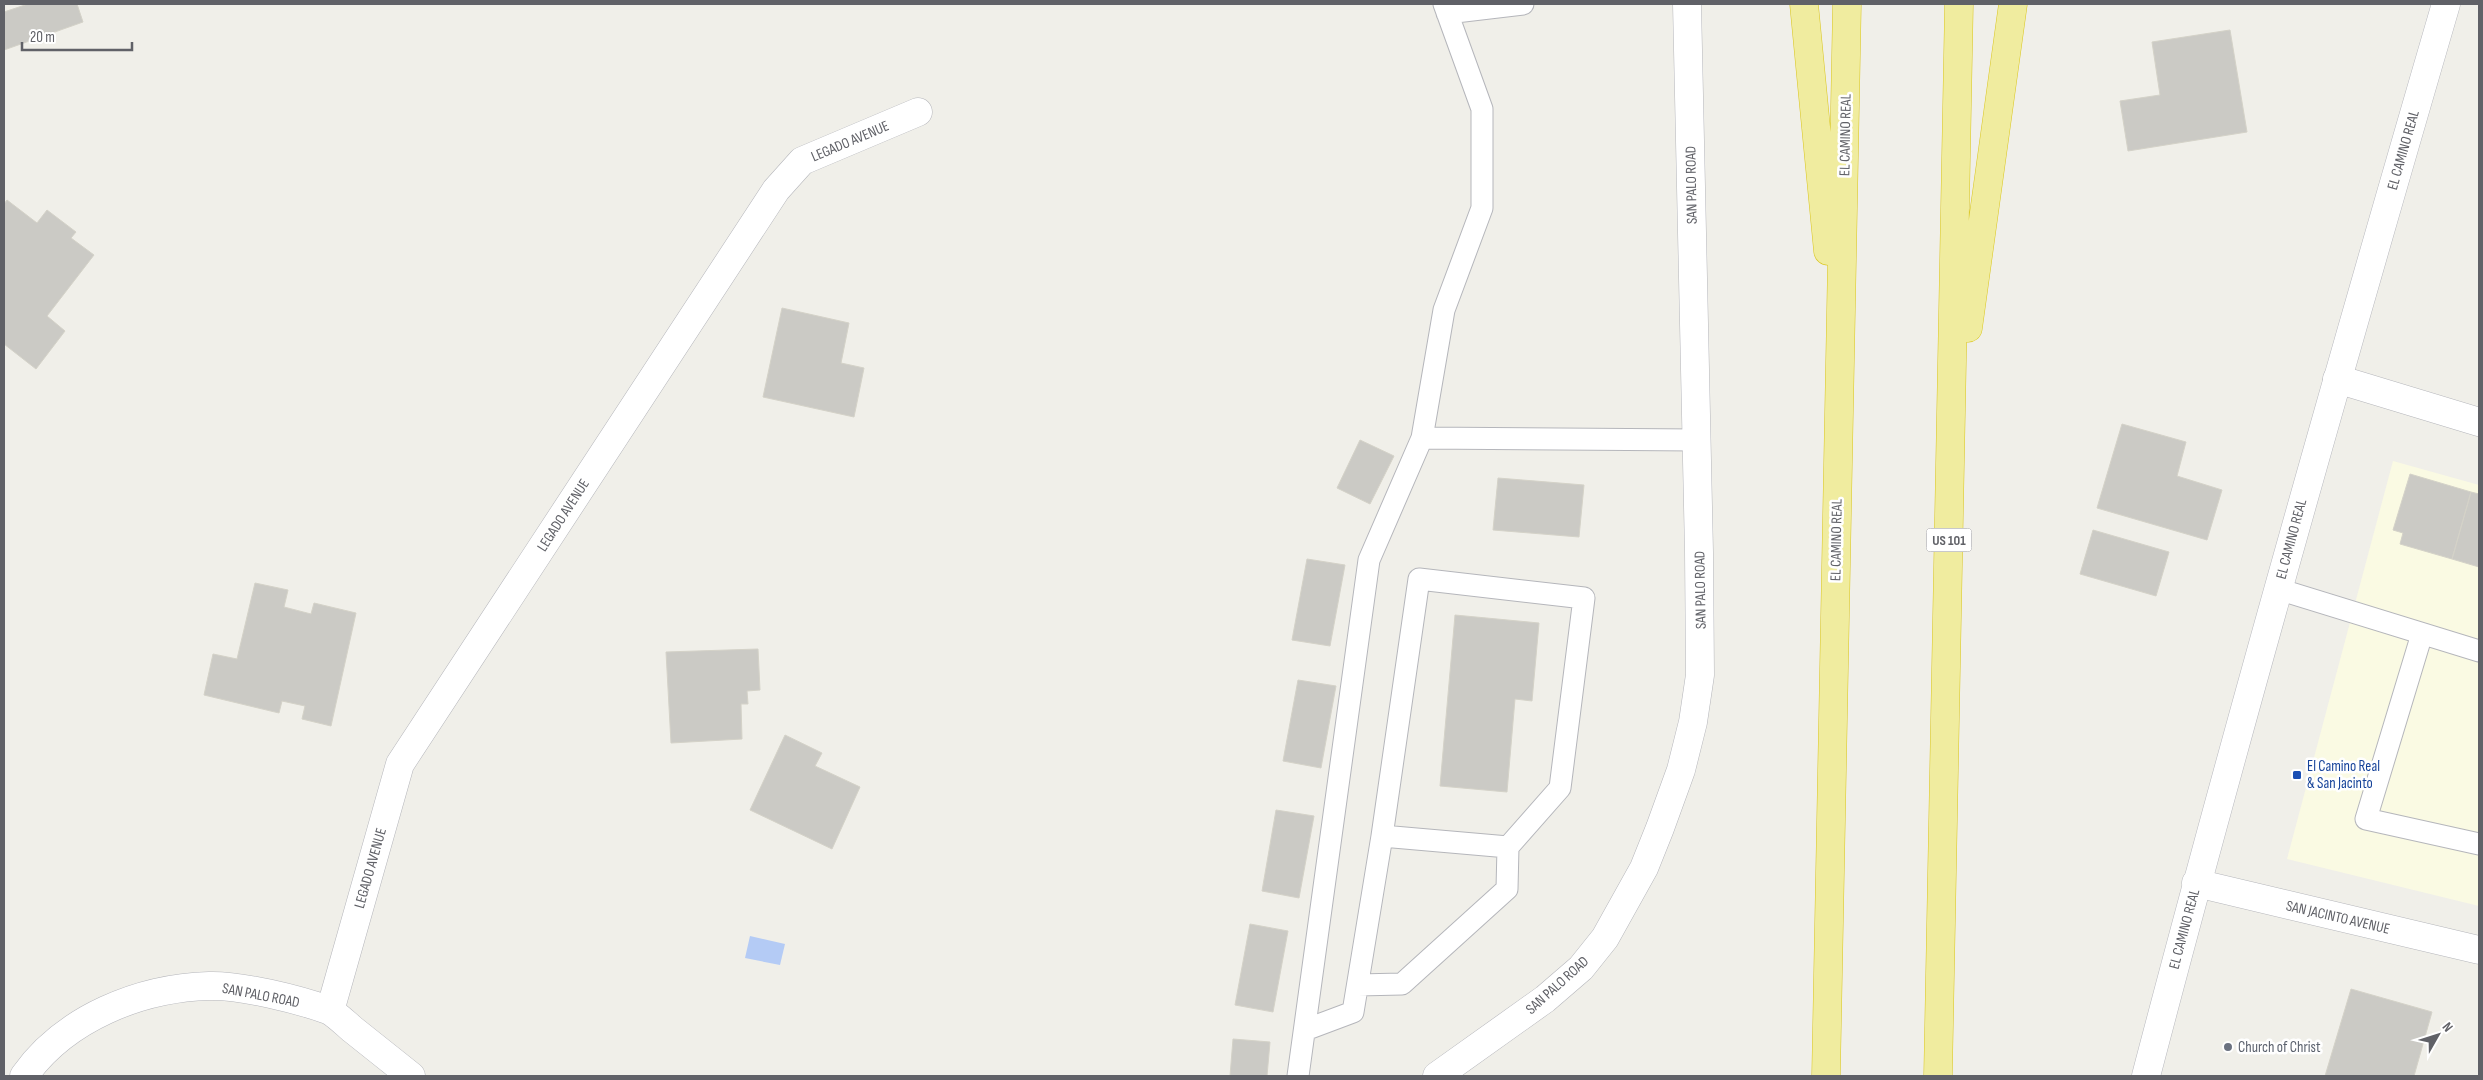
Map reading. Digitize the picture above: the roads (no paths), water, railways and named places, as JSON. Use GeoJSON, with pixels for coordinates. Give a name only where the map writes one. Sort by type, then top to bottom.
{"type":"FeatureCollection","features":[{"type":"Feature","properties":{"kind":"highway"},"geometry":{"type":"LineString","coordinates":[[1804,4],[1840,381]]}},
{"type":"Feature","properties":{"kind":"highway","name":"EL CAMINO REAL"},"geometry":{"type":"LineString","coordinates":[[1826,1076],[1848,4]]}},
{"type":"Feature","properties":{"kind":"highway","name":"US 101"},"geometry":{"type":"LineString","coordinates":[[1938,1076],[1959,4]]}},
{"type":"Feature","properties":{"kind":"highway"},"geometry":{"type":"LineString","coordinates":[[1950,451],[2013,4]]}},
{"type":"Feature","properties":{"kind":"street","name":"SAN PALO ROAD"},"geometry":{"type":"LineString","coordinates":[[1437,1076],[1546,1000],[1581,968],[1605,938],[1644,868],[1682,770],[1693,722],[1700,674],[1697,440],[1687,4]]}},
{"type":"Feature","properties":{"kind":"street","name":"EL CAMINO REAL"},"geometry":{"type":"LineString","coordinates":[[2146,1076],[2196,883],[2278,589],[2446,4]]}},
{"type":"Feature","properties":{"kind":"street","name":"LEGADO AVENUE"},"geometry":{"type":"LineString","coordinates":[[330,1011],[400,764],[427,722],[776,190],[802,161],[918,112]]}},
{"type":"Feature","properties":{"kind":"street"},"geometry":{"type":"LineString","coordinates":[[2337,379],[2479,422]]}},
{"type":"Feature","properties":{"kind":"street","name":"SAN JACINTO AVENUE"},"geometry":{"type":"LineString","coordinates":[[2196,883],[2479,950]]}},
{"type":"Feature","properties":{"kind":"street","name":"SAN PALO ROAD"},"geometry":{"type":"LineString","coordinates":[[24,1076],[31,1066],[63,1037],[101,1011],[173,989],[211,986],[235,988],[278,996],[330,1011],[411,1076]]}},
{"type":"Feature","properties":{"kind":"lane"},"geometry":{"type":"LineString","coordinates":[[1298,1076],[1369,560],[1422,438],[1444,310],[1482,208],[1482,109],[1445,8],[1523,4]]}},
{"type":"Feature","properties":{"kind":"lane"},"geometry":{"type":"LineString","coordinates":[[1422,438],[1697,440]]}},
{"type":"Feature","properties":{"kind":"lane"},"geometry":{"type":"LineString","coordinates":[[1305,1030],[1353,1012],[1382,836],[1419,579],[1584,598],[1560,788],[1508,848],[1507,889],[1402,984],[1358,985]]}},
{"type":"Feature","properties":{"kind":"lane"},"geometry":{"type":"LineString","coordinates":[[2278,589],[2479,651]]}},
{"type":"Feature","properties":{"kind":"lane"},"geometry":{"type":"LineString","coordinates":[[2422,634],[2366,819],[2479,844]]}},
{"type":"Feature","properties":{"kind":"lane"},"geometry":{"type":"LineString","coordinates":[[1382,836],[1508,848]]}},
{"type":"Feature","properties":{"kind":"water"},"geometry":{"type":"Polygon","coordinates":[[[750,936],[785,944],[780,965],[745,958],[750,936]]]}},
{"type":"Feature","properties":{"kind":"place","name":"El Camino Real & San Jacinto"},"geometry":{"type":"Point","coordinates":[2297,775]}},
{"type":"Feature","properties":{"kind":"place","name":"Church of Christ"},"geometry":{"type":"Point","coordinates":[2228,1047]}}]}
